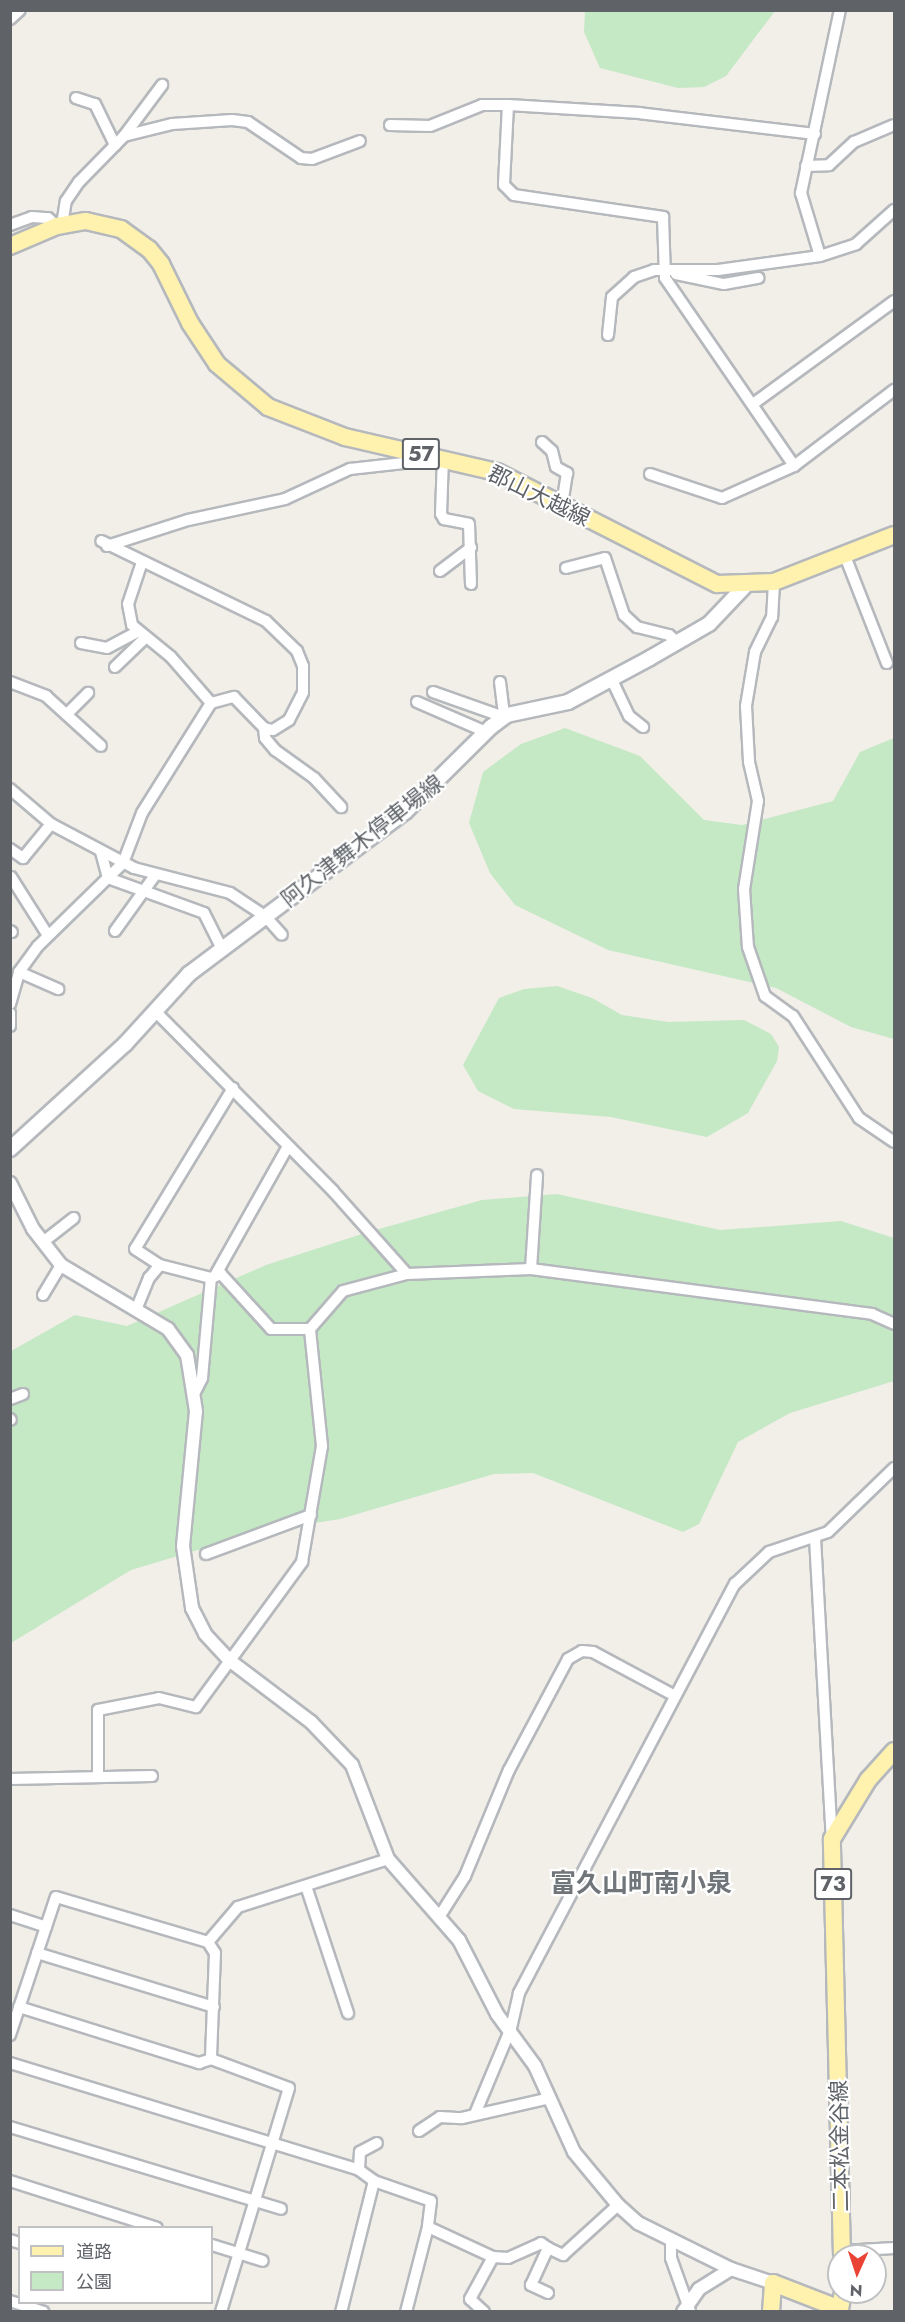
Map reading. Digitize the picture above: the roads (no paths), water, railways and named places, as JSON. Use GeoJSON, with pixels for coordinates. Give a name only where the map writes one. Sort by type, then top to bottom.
{"type":"FeatureCollection","features":[{"type":"Feature","properties":{"kind":"main road","name":"郡山大越線"},"geometry":{"type":"LineString","coordinates":[[10,246],[59,226],[86,221],[121,229],[149,249],[217,364],[268,407],[310,427],[421,454],[443,457],[497,472],[693,575],[745,586],[774,582],[894,535]]}},
{"type":"Feature","properties":{"kind":"main road","name":"阿久津舞木停車場線"},"geometry":{"type":"LineString","coordinates":[[10,1149],[156,1012],[189,974],[405,813],[504,717],[568,702],[678,642],[718,617],[745,586]]}},
{"type":"Feature","properties":{"kind":"main road","name":"73"},"geometry":{"type":"LineString","coordinates":[[832,1839],[868,1780],[894,1751]]}},
{"type":"Feature","properties":{"kind":"main road","name":"二本松金谷線"},"geometry":{"type":"LineString","coordinates":[[832,1839],[842,2244]]}},
{"type":"Feature","properties":{"kind":"main road"},"geometry":{"type":"LineString","coordinates":[[771,2312],[773,2283],[842,2310]]}},
{"type":"Feature","properties":{"kind":"street"},"geometry":{"type":"LineString","coordinates":[[10,19],[20,10]]}},
{"type":"Feature","properties":{"kind":"street"},"geometry":{"type":"LineString","coordinates":[[820,256],[801,193],[840,10]]}},
{"type":"Feature","properties":{"kind":"street"},"geometry":{"type":"LineString","coordinates":[[10,225],[32,217],[48,218],[59,226],[66,201],[124,136],[162,85]]}},
{"type":"Feature","properties":{"kind":"street"},"geometry":{"type":"LineString","coordinates":[[76,98],[95,104],[115,145]]}},
{"type":"Feature","properties":{"kind":"street"},"geometry":{"type":"LineString","coordinates":[[390,125],[430,126],[482,105],[508,105],[608,110],[815,134]]}},
{"type":"Feature","properties":{"kind":"street"},"geometry":{"type":"LineString","coordinates":[[508,105],[506,190],[659,214],[666,225],[663,269],[794,466]]}},
{"type":"Feature","properties":{"kind":"street"},"geometry":{"type":"LineString","coordinates":[[124,136],[172,124],[232,120],[248,122],[301,158],[312,159],[360,141]]}},
{"type":"Feature","properties":{"kind":"street"},"geometry":{"type":"LineString","coordinates":[[806,166],[829,165],[854,142],[894,125]]}},
{"type":"Feature","properties":{"kind":"street"},"geometry":{"type":"LineString","coordinates":[[608,335],[616,290],[634,277],[663,269],[718,270],[820,256],[856,244],[894,210]]}},
{"type":"Feature","properties":{"kind":"street"},"geometry":{"type":"LineString","coordinates":[[663,269],[724,284],[759,278]]}},
{"type":"Feature","properties":{"kind":"street"},"geometry":{"type":"LineString","coordinates":[[753,404],[894,301]]}},
{"type":"Feature","properties":{"kind":"street"},"geometry":{"type":"LineString","coordinates":[[650,474],[722,498],[794,466],[894,390]]}},
{"type":"Feature","properties":{"kind":"street"},"geometry":{"type":"LineString","coordinates":[[542,442],[552,451],[556,467],[567,473],[562,505]]}},
{"type":"Feature","properties":{"kind":"street"},"geometry":{"type":"LineString","coordinates":[[264,728],[280,727],[300,701],[303,666],[294,645],[266,621],[104,544],[188,520],[285,499],[350,469],[404,463],[421,454]]}},
{"type":"Feature","properties":{"kind":"street"},"geometry":{"type":"LineString","coordinates":[[443,457],[442,517],[469,524],[471,584]]}},
{"type":"Feature","properties":{"kind":"street"},"geometry":{"type":"LineString","coordinates":[[440,571],[471,548]]}},
{"type":"Feature","properties":{"kind":"street"},"geometry":{"type":"LineString","coordinates":[[845,556],[887,663]]}},
{"type":"Feature","properties":{"kind":"street"},"geometry":{"type":"LineString","coordinates":[[566,568],[605,558],[624,615],[637,627],[669,635],[678,642]]}},
{"type":"Feature","properties":{"kind":"street"},"geometry":{"type":"LineString","coordinates":[[142,562],[128,604],[129,618],[141,635],[171,657],[212,703]]}},
{"type":"Feature","properties":{"kind":"street"},"geometry":{"type":"LineString","coordinates":[[774,582],[772,617],[753,660],[746,706],[749,762],[758,801],[744,889],[748,947],[765,996],[793,1016],[859,1118],[894,1142]]}},
{"type":"Feature","properties":{"kind":"street"},"geometry":{"type":"LineString","coordinates":[[81,643],[107,648],[141,635]]}},
{"type":"Feature","properties":{"kind":"street"},"geometry":{"type":"LineString","coordinates":[[115,667],[141,635]]}},
{"type":"Feature","properties":{"kind":"street"},"geometry":{"type":"LineString","coordinates":[[611,678],[629,716],[643,727]]}},
{"type":"Feature","properties":{"kind":"street"},"geometry":{"type":"LineString","coordinates":[[10,682],[46,696],[102,746]]}},
{"type":"Feature","properties":{"kind":"street"},"geometry":{"type":"LineString","coordinates":[[433,692],[504,717],[500,682]]}},
{"type":"Feature","properties":{"kind":"street"},"geometry":{"type":"LineString","coordinates":[[67,714],[88,693]]}},
{"type":"Feature","properties":{"kind":"street"},"geometry":{"type":"LineString","coordinates":[[10,1004],[19,972],[47,934],[123,863],[141,813],[212,703],[234,697],[264,728],[265,738],[275,750],[314,778],[341,807]]}},
{"type":"Feature","properties":{"kind":"street"},"geometry":{"type":"LineString","coordinates":[[417,702],[486,732]]}},
{"type":"Feature","properties":{"kind":"street"},"geometry":{"type":"LineString","coordinates":[[10,789],[51,824],[101,852],[123,863],[156,874],[230,893],[265,916],[282,935]]}},
{"type":"Feature","properties":{"kind":"street"},"geometry":{"type":"LineString","coordinates":[[10,849],[23,858],[51,824]]}},
{"type":"Feature","properties":{"kind":"street"},"geometry":{"type":"LineString","coordinates":[[101,852],[108,878]]}},
{"type":"Feature","properties":{"kind":"street"},"geometry":{"type":"LineString","coordinates":[[115,931],[147,893],[156,874]]}},
{"type":"Feature","properties":{"kind":"street"},"geometry":{"type":"LineString","coordinates":[[11,877],[47,934]]}},
{"type":"Feature","properties":{"kind":"street"},"geometry":{"type":"LineString","coordinates":[[108,878],[204,913],[222,949]]}},
{"type":"Feature","properties":{"kind":"street"},"geometry":{"type":"LineString","coordinates":[[19,972],[58,989]]}},
{"type":"Feature","properties":{"kind":"street"},"geometry":{"type":"LineString","coordinates":[[156,1012],[233,1088],[407,1274]]}},
{"type":"Feature","properties":{"kind":"street"},"geometry":{"type":"LineString","coordinates":[[10,1013],[10,1026]]}},
{"type":"Feature","properties":{"kind":"street"},"geometry":{"type":"LineString","coordinates":[[233,1088],[135,1249],[160,1265],[214,1276],[221,1274],[267,1328],[310,1329]]}},
{"type":"Feature","properties":{"kind":"street"},"geometry":{"type":"LineString","coordinates":[[194,1394],[202,1378],[214,1276],[288,1146]]}},
{"type":"Feature","properties":{"kind":"street"},"geometry":{"type":"LineString","coordinates":[[531,1269],[537,1175]]}},
{"type":"Feature","properties":{"kind":"street"},"geometry":{"type":"LineString","coordinates":[[10,1184],[43,1242],[61,1265],[136,1310],[181,1343],[194,1394],[195,1458],[183,1513],[183,1546],[196,1621],[229,1660],[311,1722],[342,1752],[359,1779],[388,1859],[441,1914],[497,2014],[511,2028],[550,2098],[574,2152],[618,2205],[638,2223],[731,2269],[773,2283]]}},
{"type":"Feature","properties":{"kind":"street"},"geometry":{"type":"LineString","coordinates":[[43,1242],[74,1218]]}},
{"type":"Feature","properties":{"kind":"street"},"geometry":{"type":"LineString","coordinates":[[43,1295],[61,1265]]}},
{"type":"Feature","properties":{"kind":"street"},"geometry":{"type":"LineString","coordinates":[[136,1310],[149,1278],[160,1265]]}},
{"type":"Feature","properties":{"kind":"street"},"geometry":{"type":"LineString","coordinates":[[98,1777],[98,1710],[159,1698],[192,1708],[302,1562],[322,1446],[310,1329],[344,1291],[407,1274],[531,1269],[872,1314],[894,1324]]}},
{"type":"Feature","properties":{"kind":"street"},"geometry":{"type":"LineString","coordinates":[[10,1399],[23,1395]]}},
{"type":"Feature","properties":{"kind":"street"},"geometry":{"type":"LineString","coordinates":[[475,2114],[511,2028],[519,1993],[675,1696],[708,1627],[749,1567],[769,1552],[815,1539],[828,1532],[894,1468]]}},
{"type":"Feature","properties":{"kind":"street"},"geometry":{"type":"LineString","coordinates":[[206,1554],[311,1515]]}},
{"type":"Feature","properties":{"kind":"street"},"geometry":{"type":"LineString","coordinates":[[815,1539],[832,1839]]}},
{"type":"Feature","properties":{"kind":"street"},"geometry":{"type":"LineString","coordinates":[[441,1914],[465,1876],[509,1770],[568,1659],[582,1651],[593,1652],[675,1696]]}},
{"type":"Feature","properties":{"kind":"street"},"geometry":{"type":"LineString","coordinates":[[10,1779],[152,1776]]}},
{"type":"Feature","properties":{"kind":"street"},"geometry":{"type":"LineString","coordinates":[[208,1942],[238,1907],[388,1859]]}},
{"type":"Feature","properties":{"kind":"street"},"geometry":{"type":"LineString","coordinates":[[306,1886],[348,2013]]}},
{"type":"Feature","properties":{"kind":"street"},"geometry":{"type":"LineString","coordinates":[[10,2035],[56,1897],[208,1942],[214,1953],[211,2059]]}},
{"type":"Feature","properties":{"kind":"street"},"geometry":{"type":"LineString","coordinates":[[10,1915],[46,1927]]}},
{"type":"Feature","properties":{"kind":"street"},"geometry":{"type":"LineString","coordinates":[[37,1953],[213,2007]]}},
{"type":"Feature","properties":{"kind":"street"},"geometry":{"type":"LineString","coordinates":[[19,2007],[199,2063],[211,2059],[289,2088],[241,2254],[218,2306]]}},
{"type":"Feature","properties":{"kind":"street"},"geometry":{"type":"LineString","coordinates":[[10,2064],[273,2146],[359,2170],[374,2181],[431,2201],[428,2227],[406,2312]]}},
{"type":"Feature","properties":{"kind":"street"},"geometry":{"type":"LineString","coordinates":[[419,2131],[441,2117],[475,2114],[550,2098]]}},
{"type":"Feature","properties":{"kind":"street"},"geometry":{"type":"LineString","coordinates":[[10,2127],[281,2208]]}},
{"type":"Feature","properties":{"kind":"street"},"geometry":{"type":"LineString","coordinates":[[359,2170],[360,2152],[377,2143]]}},
{"type":"Feature","properties":{"kind":"street"},"geometry":{"type":"LineString","coordinates":[[10,2181],[151,2226]]}},
{"type":"Feature","properties":{"kind":"street"},"geometry":{"type":"LineString","coordinates":[[341,2312],[374,2181]]}},
{"type":"Feature","properties":{"kind":"street"},"geometry":{"type":"LineString","coordinates":[[428,2227],[493,2257],[508,2258],[541,2243],[563,2255],[618,2205]]}},
{"type":"Feature","properties":{"kind":"street"},"geometry":{"type":"LineString","coordinates":[[671,2239],[671,2258],[687,2308]]}},
{"type":"Feature","properties":{"kind":"street"},"geometry":{"type":"LineString","coordinates":[[213,2245],[263,2261]]}},
{"type":"Feature","properties":{"kind":"street"},"geometry":{"type":"LineString","coordinates":[[548,2248],[531,2285],[548,2293]]}},
{"type":"Feature","properties":{"kind":"street"},"geometry":{"type":"LineString","coordinates":[[484,2312],[470,2299],[493,2257]]}},
{"type":"Feature","properties":{"kind":"street"},"geometry":{"type":"LineString","coordinates":[[687,2308],[699,2289],[731,2269]]}},
{"type":"Feature","properties":{"kind":"street"},"geometry":{"type":"LineString","coordinates":[[19,2304],[43,2312]]}},
{"type":"Feature","properties":{"kind":"district","name":"富久山町南小泉"},"geometry":{"type":"Point","coordinates":[641,1884]}}]}
